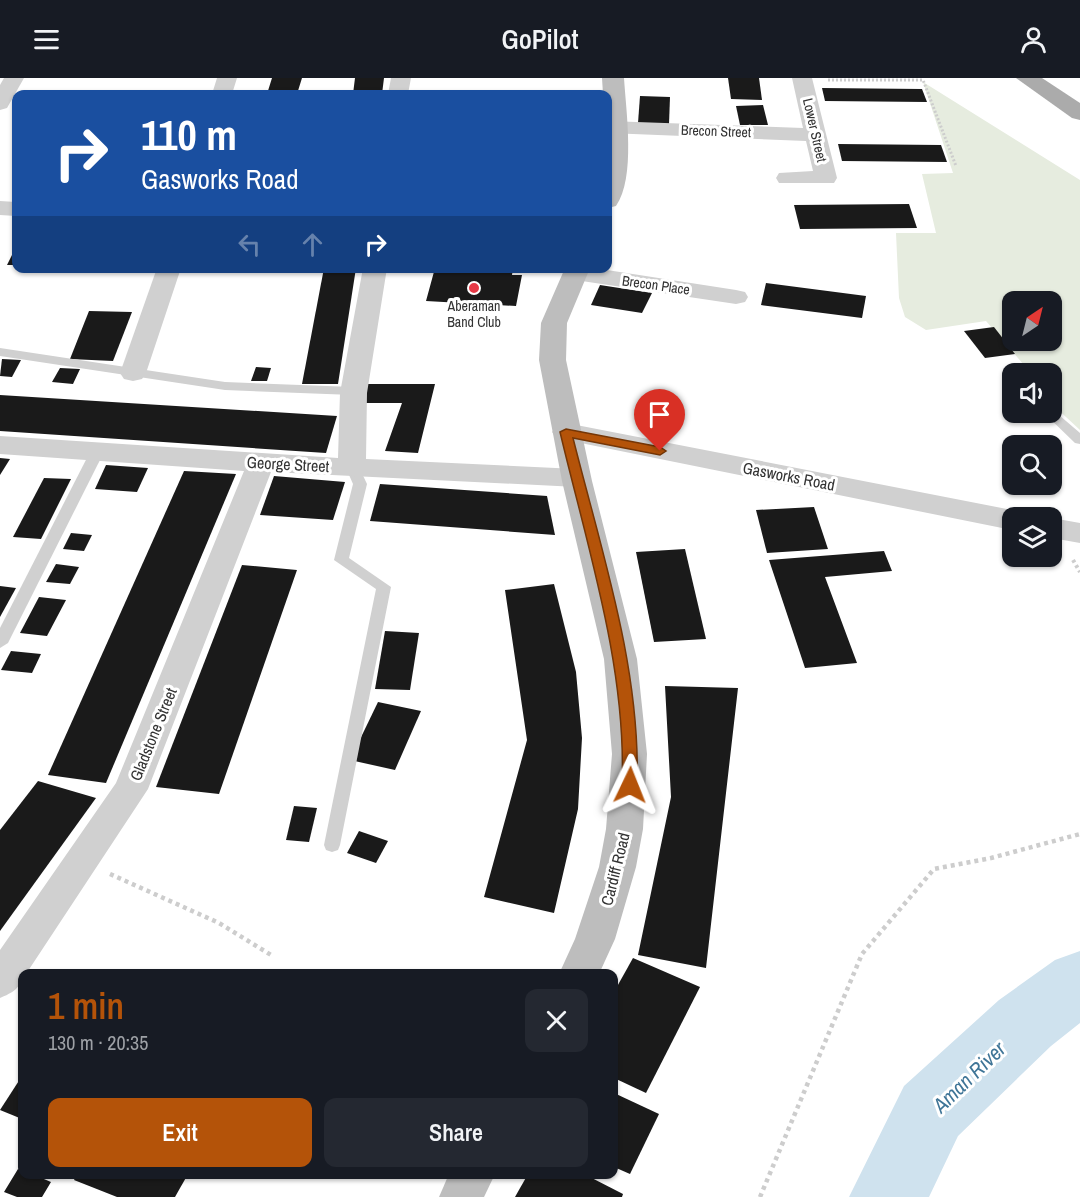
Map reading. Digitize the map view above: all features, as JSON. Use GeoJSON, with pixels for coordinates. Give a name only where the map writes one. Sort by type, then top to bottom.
{"type":"FeatureCollection","features":[{"type":"Feature","properties":{"kind":"main road"},"geometry":{"type":"LineString","coordinates":[[612,111],[614,78]]}},
{"type":"Feature","properties":{"kind":"main road"},"geometry":{"type":"LineString","coordinates":[[1027,78],[1080,113]]}},
{"type":"Feature","properties":{"kind":"main road","name":"Cardiff Road"},"geometry":{"type":"LineString","coordinates":[[576,273],[559,306],[552,332],[553,359],[566,432],[624,675],[631,744],[629,805],[615,883],[581,969]]}},
{"type":"Feature","properties":{"kind":"main road"},"geometry":{"type":"LineString","coordinates":[[461,1197],[470,1179]]}},
{"type":"Feature","properties":{"kind":"street"},"geometry":{"type":"LineString","coordinates":[[6,102],[14,78]]}},
{"type":"Feature","properties":{"kind":"street","name":"Lower Street"},"geometry":{"type":"LineString","coordinates":[[787,178],[826,178],[803,80]]}},
{"type":"Feature","properties":{"kind":"street","name":"Brecon Street"},"geometry":{"type":"LineString","coordinates":[[612,127],[817,135]]}},
{"type":"Feature","properties":{"kind":"street"},"geometry":{"type":"LineString","coordinates":[[133,373],[167,273]]}},
{"type":"Feature","properties":{"kind":"street"},"geometry":{"type":"LineString","coordinates":[[353,468],[349,435],[353,391],[374,273]]}},
{"type":"Feature","properties":{"kind":"street","name":"Brecon Place"},"geometry":{"type":"LineString","coordinates":[[589,273],[736,297]]}},
{"type":"Feature","properties":{"kind":"street","name":"Gasworks Road"},"geometry":{"type":"LineString","coordinates":[[566,432],[1002,518]]}},
{"type":"Feature","properties":{"kind":"street","name":"George Street"},"geometry":{"type":"LineString","coordinates":[[0,445],[261,463],[577,478]]}},
{"type":"Feature","properties":{"kind":"street","name":"Gladstone Street"},"geometry":{"type":"LineString","coordinates":[[0,981],[131,789],[261,463]]}},
{"type":"Feature","properties":{"kind":"street"},"geometry":{"type":"LineString","coordinates":[[1062,530],[1080,533]]}},
{"type":"Feature","properties":{"kind":"lane"},"geometry":{"type":"LineString","coordinates":[[0,352],[225,386],[353,391]]}},
{"type":"Feature","properties":{"kind":"lane"},"geometry":{"type":"LineString","coordinates":[[1061,423],[1080,440]]}},
{"type":"Feature","properties":{"kind":"lane"},"geometry":{"type":"LineString","coordinates":[[0,643],[97,452]]}},
{"type":"Feature","properties":{"kind":"lane"},"geometry":{"type":"LineString","coordinates":[[332,845],[384,587],[341,560],[360,484],[353,468]]}},
{"type":"Feature","properties":{"kind":"path"},"geometry":{"type":"LineString","coordinates":[[803,80],[923,80],[956,166]]}},
{"type":"Feature","properties":{"kind":"path"},"geometry":{"type":"LineString","coordinates":[[760,1197],[862,954],[934,869],[991,858],[1080,834]]}},
{"type":"Feature","properties":{"kind":"path"},"geometry":{"type":"LineString","coordinates":[[82,861],[219,923],[271,955]]}},
{"type":"Feature","properties":{"kind":"shaded area"},"geometry":{"type":"Polygon","coordinates":[[[923,82],[1080,180],[1080,430],[1062,413],[1062,363],[1022,363],[1012,351],[1062,351],[1062,291],[1002,291],[1002,340],[986,321],[926,330],[905,317],[899,298],[896,233],[936,233],[922,174],[953,173],[923,82]]]}},
{"type":"Feature","properties":{"kind":"building"},"geometry":{"type":"Polygon","coordinates":[[[272,78],[302,78],[298,90],[268,90],[272,78]]]}},
{"type":"Feature","properties":{"kind":"building"},"geometry":{"type":"Polygon","coordinates":[[[355,78],[384,78],[382,90],[354,90],[355,78]]]}},
{"type":"Feature","properties":{"kind":"building"},"geometry":{"type":"Polygon","coordinates":[[[728,78],[759,78],[762,100],[731,99],[728,78]]]}},
{"type":"Feature","properties":{"kind":"building"},"geometry":{"type":"Polygon","coordinates":[[[822,88],[922,89],[927,102],[825,101],[822,88]]]}},
{"type":"Feature","properties":{"kind":"building"},"geometry":{"type":"Polygon","coordinates":[[[640,96],[670,97],[669,124],[638,123],[640,96]]]}},
{"type":"Feature","properties":{"kind":"building"},"geometry":{"type":"Polygon","coordinates":[[[763,105],[768,125],[740,125],[736,106],[763,105]]]}},
{"type":"Feature","properties":{"kind":"building"},"geometry":{"type":"Polygon","coordinates":[[[838,144],[941,145],[947,162],[842,161],[838,144]]]}},
{"type":"Feature","properties":{"kind":"building"},"geometry":{"type":"Polygon","coordinates":[[[909,204],[917,228],[800,229],[794,205],[909,204]]]}},
{"type":"Feature","properties":{"kind":"building"},"geometry":{"type":"Polygon","coordinates":[[[12,255],[12,265],[7,265],[12,255]]]}},
{"type":"Feature","properties":{"kind":"building"},"geometry":{"type":"Polygon","coordinates":[[[323,273],[355,273],[338,384],[302,384],[323,273]]]}},
{"type":"Feature","properties":{"kind":"building","name":"Aberaman Band Club"},"geometry":{"type":"Polygon","coordinates":[[[434,273],[522,275],[516,306],[426,301],[434,273]]]}},
{"type":"Feature","properties":{"kind":"building"},"geometry":{"type":"Polygon","coordinates":[[[766,283],[866,296],[862,318],[761,305],[766,283]]]}},
{"type":"Feature","properties":{"kind":"building"},"geometry":{"type":"Polygon","coordinates":[[[600,285],[652,293],[642,313],[591,305],[600,285]]]}},
{"type":"Feature","properties":{"kind":"building"},"geometry":{"type":"Polygon","coordinates":[[[89,311],[132,312],[113,361],[70,359],[89,311]]]}},
{"type":"Feature","properties":{"kind":"building"},"geometry":{"type":"Polygon","coordinates":[[[994,327],[1002,337],[1002,351],[1013,351],[1015,354],[985,358],[964,331],[994,327]]]}},
{"type":"Feature","properties":{"kind":"building"},"geometry":{"type":"Polygon","coordinates":[[[2,359],[21,360],[12,377],[0,376],[2,359]]]}},
{"type":"Feature","properties":{"kind":"building"},"geometry":{"type":"Polygon","coordinates":[[[256,367],[271,368],[267,381],[251,381],[256,367]]]}},
{"type":"Feature","properties":{"kind":"building"},"geometry":{"type":"Polygon","coordinates":[[[60,368],[80,369],[73,384],[52,382],[60,368]]]}},
{"type":"Feature","properties":{"kind":"building"},"geometry":{"type":"Polygon","coordinates":[[[364,384],[435,384],[418,453],[385,451],[402,403],[362,403],[364,384]]]}},
{"type":"Feature","properties":{"kind":"building"},"geometry":{"type":"Polygon","coordinates":[[[0,395],[337,416],[326,453],[0,431],[0,395]]]}},
{"type":"Feature","properties":{"kind":"building"},"geometry":{"type":"Polygon","coordinates":[[[0,458],[10,459],[0,475],[0,458]]]}},
{"type":"Feature","properties":{"kind":"building"},"geometry":{"type":"Polygon","coordinates":[[[106,465],[148,468],[137,492],[95,489],[106,465]]]}},
{"type":"Feature","properties":{"kind":"building"},"geometry":{"type":"Polygon","coordinates":[[[184,471],[236,474],[106,783],[48,775],[184,471]]]}},
{"type":"Feature","properties":{"kind":"building"},"geometry":{"type":"Polygon","coordinates":[[[274,476],[345,482],[333,520],[260,515],[274,476]]]}},
{"type":"Feature","properties":{"kind":"building"},"geometry":{"type":"Polygon","coordinates":[[[44,478],[71,479],[41,539],[13,537],[44,478]]]}},
{"type":"Feature","properties":{"kind":"building"},"geometry":{"type":"Polygon","coordinates":[[[380,484],[547,496],[555,535],[370,521],[380,484]]]}},
{"type":"Feature","properties":{"kind":"building"},"geometry":{"type":"Polygon","coordinates":[[[814,507],[828,549],[767,553],[756,510],[814,507]]]}},
{"type":"Feature","properties":{"kind":"building"},"geometry":{"type":"Polygon","coordinates":[[[71,533],[92,535],[84,551],[63,549],[71,533]]]}},
{"type":"Feature","properties":{"kind":"building"},"geometry":{"type":"Polygon","coordinates":[[[685,549],[706,639],[654,642],[636,552],[685,549]]]}},
{"type":"Feature","properties":{"kind":"building"},"geometry":{"type":"Polygon","coordinates":[[[884,551],[892,571],[825,577],[857,663],[805,668],[769,560],[884,551]]]}},
{"type":"Feature","properties":{"kind":"building"},"geometry":{"type":"Polygon","coordinates":[[[56,564],[79,567],[70,584],[46,582],[56,564]]]}},
{"type":"Feature","properties":{"kind":"building"},"geometry":{"type":"Polygon","coordinates":[[[242,565],[297,570],[219,794],[156,787],[242,565]]]}},
{"type":"Feature","properties":{"kind":"building"},"geometry":{"type":"Polygon","coordinates":[[[554,584],[576,672],[582,738],[578,809],[554,913],[484,897],[527,740],[505,590],[554,584]]]}},
{"type":"Feature","properties":{"kind":"building"},"geometry":{"type":"Polygon","coordinates":[[[0,586],[16,588],[0,617],[0,586]]]}},
{"type":"Feature","properties":{"kind":"building"},"geometry":{"type":"Polygon","coordinates":[[[39,597],[66,600],[47,636],[20,633],[39,597]]]}},
{"type":"Feature","properties":{"kind":"building"},"geometry":{"type":"Polygon","coordinates":[[[385,631],[419,633],[410,690],[375,689],[385,631]]]}},
{"type":"Feature","properties":{"kind":"building"},"geometry":{"type":"Polygon","coordinates":[[[11,651],[41,654],[32,673],[1,670],[11,651]]]}},
{"type":"Feature","properties":{"kind":"building"},"geometry":{"type":"Polygon","coordinates":[[[665,686],[738,688],[706,968],[638,955],[671,797],[665,686]]]}},
{"type":"Feature","properties":{"kind":"building"},"geometry":{"type":"Polygon","coordinates":[[[378,702],[421,711],[395,770],[350,760],[378,702]]]}},
{"type":"Feature","properties":{"kind":"building"},"geometry":{"type":"Polygon","coordinates":[[[38,781],[96,798],[0,931],[0,830],[38,781]]]}},
{"type":"Feature","properties":{"kind":"building"},"geometry":{"type":"Polygon","coordinates":[[[294,806],[317,808],[309,842],[286,840],[294,806]]]}},
{"type":"Feature","properties":{"kind":"building"},"geometry":{"type":"Polygon","coordinates":[[[359,831],[388,841],[376,863],[347,853],[359,831]]]}},
{"type":"Feature","properties":{"kind":"building"},"geometry":{"type":"Polygon","coordinates":[[[633,958],[700,987],[646,1093],[618,1080],[618,985],[633,958]]]}},
{"type":"Feature","properties":{"kind":"building"},"geometry":{"type":"Polygon","coordinates":[[[18,1082],[18,1117],[0,1110],[18,1082]]]}},
{"type":"Feature","properties":{"kind":"building"},"geometry":{"type":"Polygon","coordinates":[[[618,1095],[659,1114],[630,1174],[618,1169],[618,1095]]]}},
{"type":"Feature","properties":{"kind":"building"},"geometry":{"type":"Polygon","coordinates":[[[18,1169],[18,1179],[44,1179],[51,1182],[42,1197],[17,1197],[4,1192],[18,1169]]]}},
{"type":"Feature","properties":{"kind":"building"},"geometry":{"type":"Polygon","coordinates":[[[185,1179],[175,1197],[117,1197],[74,1180],[185,1179]]]}},
{"type":"Feature","properties":{"kind":"building"},"geometry":{"type":"Polygon","coordinates":[[[525,1179],[594,1179],[623,1194],[622,1197],[515,1197],[525,1179]]]}},
{"type":"Feature","properties":{"kind":"waterway","name":"Aman River"},"geometry":{"type":"LineString","coordinates":[[888,1197],[931,1111],[1025,1023],[1080,982]]}},
{"type":"Feature","properties":{"kind":"place","name":"Aberaman Band Club"},"geometry":{"type":"Point","coordinates":[474,288]}},
{"type":"Feature","properties":{"kind":"route"},"geometry":{"type":"LineString","coordinates":[[630,785],[631,744],[624,675],[566,432],[660,451]]}}]}
